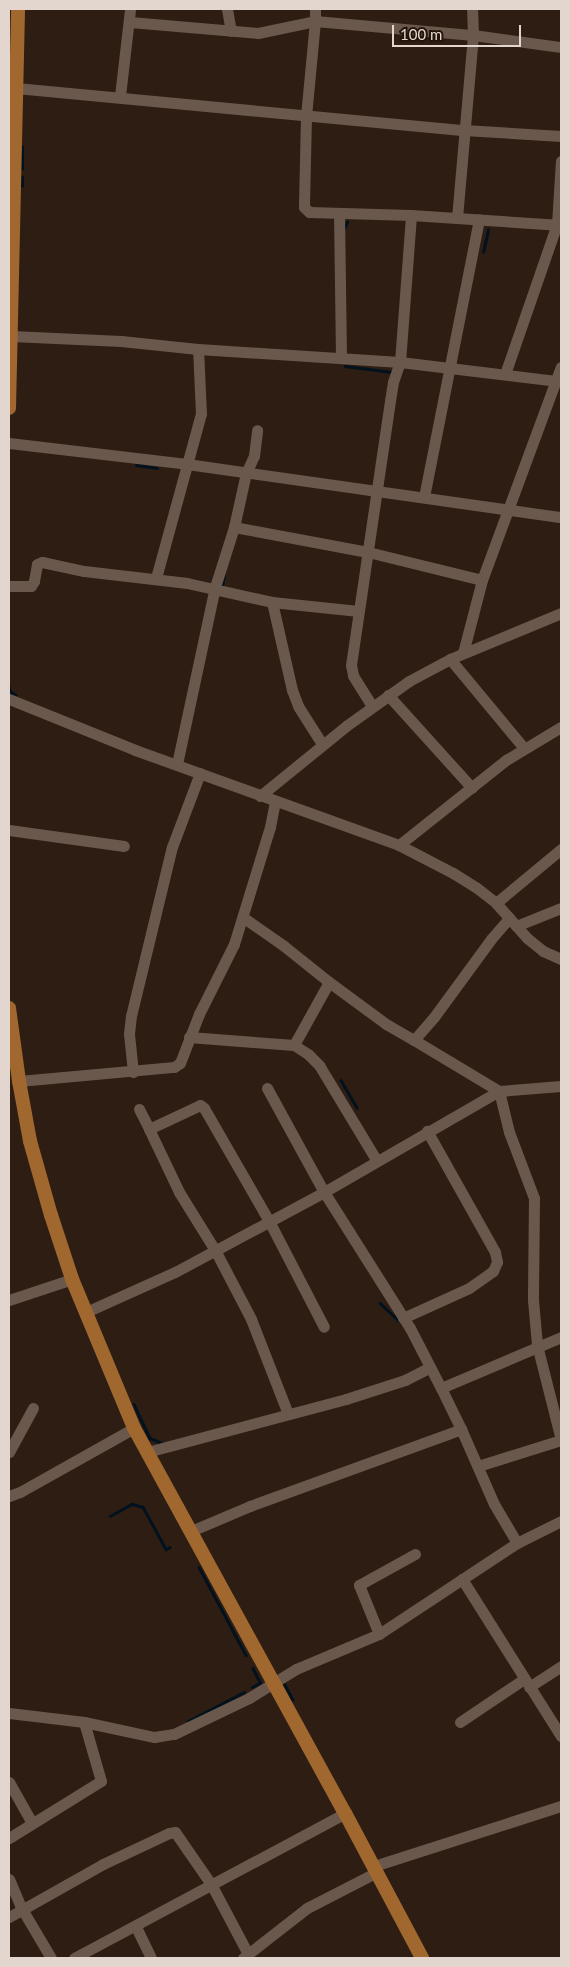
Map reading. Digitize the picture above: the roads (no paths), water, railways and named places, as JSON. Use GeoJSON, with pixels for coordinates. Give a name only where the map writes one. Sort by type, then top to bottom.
{"type":"FeatureCollection","features":[{"type":"Feature","properties":{"kind":"main road"},"geometry":{"type":"LineString","coordinates":[[9,408],[12,174],[18,9]]}},
{"type":"Feature","properties":{"kind":"main road"},"geometry":{"type":"LineString","coordinates":[[9,1008],[12,1063],[19,1081],[30,1140],[51,1215],[72,1278],[134,1428],[345,1813],[422,1958]]}},
{"type":"Feature","properties":{"kind":"street"},"geometry":{"type":"LineString","coordinates":[[120,96],[130,9]]}},
{"type":"Feature","properties":{"kind":"street"},"geometry":{"type":"LineString","coordinates":[[227,9],[231,31]]}},
{"type":"Feature","properties":{"kind":"street"},"geometry":{"type":"LineString","coordinates":[[314,9],[315,21],[306,116],[304,208],[308,212],[479,219],[559,225]]}},
{"type":"Feature","properties":{"kind":"street"},"geometry":{"type":"LineString","coordinates":[[457,218],[473,35],[472,9]]}},
{"type":"Feature","properties":{"kind":"street"},"geometry":{"type":"LineString","coordinates":[[130,22],[231,31],[268,32],[315,21],[473,35],[561,47]]}},
{"type":"Feature","properties":{"kind":"street"},"geometry":{"type":"LineString","coordinates":[[16,88],[120,96],[306,116],[464,130],[561,136]]}},
{"type":"Feature","properties":{"kind":"street"},"geometry":{"type":"LineString","coordinates":[[505,374],[559,225],[561,161]]}},
{"type":"Feature","properties":{"kind":"street"},"geometry":{"type":"LineString","coordinates":[[338,213],[341,358]]}},
{"type":"Feature","properties":{"kind":"street"},"geometry":{"type":"LineString","coordinates":[[372,706],[353,675],[351,665],[375,491],[393,382],[400,362],[411,216]]}},
{"type":"Feature","properties":{"kind":"street"},"geometry":{"type":"LineString","coordinates":[[424,497],[448,367],[479,219]]}},
{"type":"Feature","properties":{"kind":"street"},"geometry":{"type":"LineString","coordinates":[[11,336],[121,341],[198,350],[400,362],[556,381]]}},
{"type":"Feature","properties":{"kind":"street"},"geometry":{"type":"LineString","coordinates":[[156,578],[201,414],[198,350]]}},
{"type":"Feature","properties":{"kind":"street"},"geometry":{"type":"LineString","coordinates":[[463,654],[482,580],[561,367]]}},
{"type":"Feature","properties":{"kind":"street"},"geometry":{"type":"LineString","coordinates":[[177,764],[215,587],[234,527],[246,473],[254,456],[257,430]]}},
{"type":"Feature","properties":{"kind":"street"},"geometry":{"type":"LineString","coordinates":[[9,443],[188,464],[561,516]]}},
{"type":"Feature","properties":{"kind":"street"},"geometry":{"type":"LineString","coordinates":[[234,527],[368,552],[482,580]]}},
{"type":"Feature","properties":{"kind":"street"},"geometry":{"type":"LineString","coordinates":[[9,586],[31,586],[34,581],[37,564],[42,562],[84,571],[156,578],[215,587],[272,602],[359,611]]}},
{"type":"Feature","properties":{"kind":"street"},"geometry":{"type":"LineString","coordinates":[[272,602],[292,690],[306,720],[322,744]]}},
{"type":"Feature","properties":{"kind":"street"},"geometry":{"type":"LineString","coordinates":[[260,796],[322,744],[388,695],[450,659],[561,613]]}},
{"type":"Feature","properties":{"kind":"street"},"geometry":{"type":"LineString","coordinates":[[450,659],[524,748]]}},
{"type":"Feature","properties":{"kind":"street"},"geometry":{"type":"LineString","coordinates":[[388,695],[472,788]]}},
{"type":"Feature","properties":{"kind":"street"},"geometry":{"type":"LineString","coordinates":[[9,699],[135,750],[399,846],[452,873],[496,903],[543,951],[561,960]]}},
{"type":"Feature","properties":{"kind":"street"},"geometry":{"type":"LineString","coordinates":[[399,846],[524,748],[561,727]]}},
{"type":"Feature","properties":{"kind":"street"},"geometry":{"type":"LineString","coordinates":[[133,1072],[129,1034],[131,1016],[172,847],[200,773]]}},
{"type":"Feature","properties":{"kind":"street"},"geometry":{"type":"LineString","coordinates":[[19,1081],[174,1067],[183,1057],[189,1037],[234,944],[244,918],[275,802]]}},
{"type":"Feature","properties":{"kind":"street"},"geometry":{"type":"LineString","coordinates":[[9,830],[124,846]]}},
{"type":"Feature","properties":{"kind":"street"},"geometry":{"type":"LineString","coordinates":[[496,903],[561,849]]}},
{"type":"Feature","properties":{"kind":"street"},"geometry":{"type":"LineString","coordinates":[[414,1040],[434,1017],[490,939],[513,922],[561,908]]}},
{"type":"Feature","properties":{"kind":"street"},"geometry":{"type":"LineString","coordinates":[[244,918],[386,1024],[499,1091],[509,1132],[534,1198],[532,1281],[537,1345],[561,1440],[478,1466]]}},
{"type":"Feature","properties":{"kind":"street"},"geometry":{"type":"LineString","coordinates":[[294,1046],[329,982]]}},
{"type":"Feature","properties":{"kind":"street"},"geometry":{"type":"LineString","coordinates":[[189,1037],[294,1046],[308,1054],[319,1065],[377,1161]]}},
{"type":"Feature","properties":{"kind":"street"},"geometry":{"type":"LineString","coordinates":[[86,1312],[158,1279],[324,1192],[499,1091],[561,1086]]}},
{"type":"Feature","properties":{"kind":"street"},"geometry":{"type":"LineString","coordinates":[[267,1088],[324,1192],[403,1318],[441,1388],[494,1504],[517,1543]]}},
{"type":"Feature","properties":{"kind":"street"},"geometry":{"type":"LineString","coordinates":[[149,1128],[202,1106],[269,1221],[324,1327]]}},
{"type":"Feature","properties":{"kind":"street"},"geometry":{"type":"LineString","coordinates":[[139,1109],[179,1192],[215,1250],[251,1319],[288,1414]]}},
{"type":"Feature","properties":{"kind":"street"},"geometry":{"type":"LineString","coordinates":[[403,1318],[469,1288],[493,1271],[497,1262],[495,1252],[428,1131]]}},
{"type":"Feature","properties":{"kind":"street"},"geometry":{"type":"LineString","coordinates":[[9,1300],[72,1278]]}},
{"type":"Feature","properties":{"kind":"street"},"geometry":{"type":"LineString","coordinates":[[441,1388],[537,1345],[561,1337]]}},
{"type":"Feature","properties":{"kind":"street"},"geometry":{"type":"LineString","coordinates":[[147,1452],[405,1380],[429,1368]]}},
{"type":"Feature","properties":{"kind":"street"},"geometry":{"type":"LineString","coordinates":[[9,1452],[33,1408]]}},
{"type":"Feature","properties":{"kind":"street"},"geometry":{"type":"LineString","coordinates":[[9,1496],[20,1492],[134,1428]]}},
{"type":"Feature","properties":{"kind":"street"},"geometry":{"type":"LineString","coordinates":[[191,1531],[250,1506],[461,1429]]}},
{"type":"Feature","properties":{"kind":"street"},"geometry":{"type":"LineString","coordinates":[[9,1713],[84,1722],[154,1737],[174,1734],[250,1698],[273,1682],[318,1659],[379,1634],[517,1543],[561,1521]]}},
{"type":"Feature","properties":{"kind":"street"},"geometry":{"type":"LineString","coordinates":[[379,1634],[359,1584],[416,1554]]}},
{"type":"Feature","properties":{"kind":"street"},"geometry":{"type":"LineString","coordinates":[[462,1579],[561,1736]]}},
{"type":"Feature","properties":{"kind":"street"},"geometry":{"type":"LineString","coordinates":[[460,1722],[527,1683],[561,1666]]}},
{"type":"Feature","properties":{"kind":"street"},"geometry":{"type":"LineString","coordinates":[[9,1838],[96,1786],[101,1781],[84,1722]]}},
{"type":"Feature","properties":{"kind":"street"},"geometry":{"type":"LineString","coordinates":[[9,1782],[32,1823]]}},
{"type":"Feature","properties":{"kind":"street"},"geometry":{"type":"LineString","coordinates":[[9,1917],[103,1864],[169,1832],[175,1832],[211,1884],[246,1956],[306,1908],[375,1869],[561,1806]]}},
{"type":"Feature","properties":{"kind":"street"},"geometry":{"type":"LineString","coordinates":[[74,1958],[136,1927],[211,1884],[345,1813]]}},
{"type":"Feature","properties":{"kind":"street"},"geometry":{"type":"LineString","coordinates":[[9,1879],[22,1909],[50,1958]]}},
{"type":"Feature","properties":{"kind":"street"},"geometry":{"type":"LineString","coordinates":[[136,1927],[151,1958]]}},
{"type":"Feature","properties":{"kind":"waterway"},"geometry":{"type":"LineString","coordinates":[[22,147],[22,169]]}},
{"type":"Feature","properties":{"kind":"waterway"},"geometry":{"type":"LineString","coordinates":[[22,177],[22,186]]}},
{"type":"Feature","properties":{"kind":"waterway"},"geometry":{"type":"LineString","coordinates":[[344,228],[347,222]]}},
{"type":"Feature","properties":{"kind":"waterway"},"geometry":{"type":"LineString","coordinates":[[483,252],[488,230]]}},
{"type":"Feature","properties":{"kind":"waterway"},"geometry":{"type":"LineString","coordinates":[[345,366],[392,372]]}},
{"type":"Feature","properties":{"kind":"waterway"},"geometry":{"type":"LineString","coordinates":[[136,465],[157,468]]}},
{"type":"Feature","properties":{"kind":"waterway"},"geometry":{"type":"LineString","coordinates":[[222,586],[224,576]]}},
{"type":"Feature","properties":{"kind":"waterway"},"geometry":{"type":"LineString","coordinates":[[9,686],[10,691],[16,695]]}},
{"type":"Feature","properties":{"kind":"waterway"},"geometry":{"type":"LineString","coordinates":[[341,1080],[357,1108]]}},
{"type":"Feature","properties":{"kind":"waterway"},"geometry":{"type":"LineString","coordinates":[[380,1303],[399,1321]]}},
{"type":"Feature","properties":{"kind":"waterway"},"geometry":{"type":"LineString","coordinates":[[134,1404],[150,1438],[162,1443]]}},
{"type":"Feature","properties":{"kind":"waterway"},"geometry":{"type":"LineString","coordinates":[[110,1516],[132,1504],[143,1507],[166,1549],[170,1547]]}},
{"type":"Feature","properties":{"kind":"waterway"},"geometry":{"type":"LineString","coordinates":[[199,1567],[246,1655]]}},
{"type":"Feature","properties":{"kind":"waterway"},"geometry":{"type":"LineString","coordinates":[[252,1687],[260,1683],[253,1669]]}},
{"type":"Feature","properties":{"kind":"waterway"},"geometry":{"type":"LineString","coordinates":[[283,1681],[293,1700]]}},
{"type":"Feature","properties":{"kind":"waterway"},"geometry":{"type":"LineString","coordinates":[[188,1721],[244,1692]]}}]}
